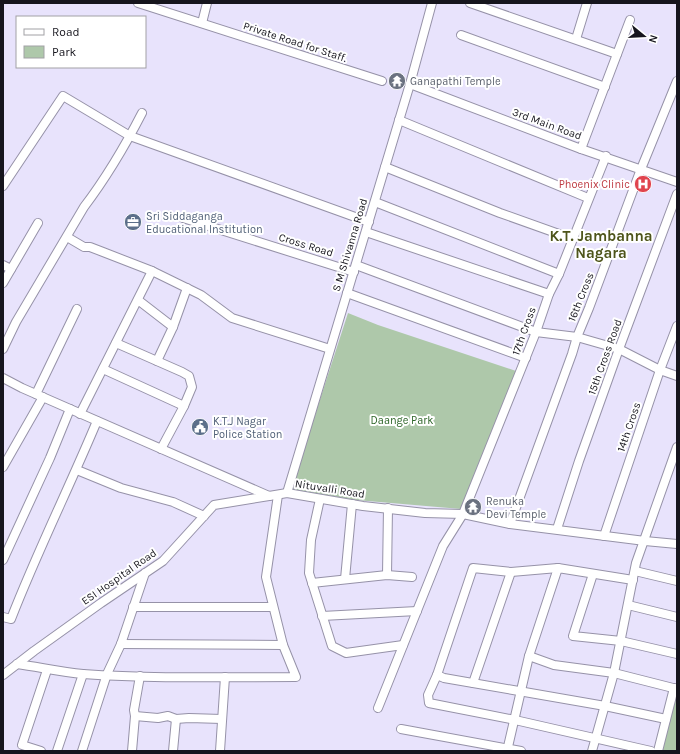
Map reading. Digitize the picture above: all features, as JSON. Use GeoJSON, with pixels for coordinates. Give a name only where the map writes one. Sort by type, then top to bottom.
{"type":"FeatureCollection","features":[{"type":"Feature","properties":{"kind":"street","name":"Private Road for Staff."},"geometry":{"type":"LineString","coordinates":[[138,3],[382,81]]}},
{"type":"Feature","properties":{"kind":"street"},"geometry":{"type":"LineString","coordinates":[[202,23],[207,3]]}},
{"type":"Feature","properties":{"kind":"street","name":"S M Shivanna Road"},"geometry":{"type":"LineString","coordinates":[[287,493],[410,84],[432,3]]}},
{"type":"Feature","properties":{"kind":"street"},"geometry":{"type":"LineString","coordinates":[[470,3],[617,54]]}},
{"type":"Feature","properties":{"kind":"street"},"geometry":{"type":"LineString","coordinates":[[576,39],[587,3]]}},
{"type":"Feature","properties":{"kind":"street"},"geometry":{"type":"LineString","coordinates":[[581,148],[630,20]]}},
{"type":"Feature","properties":{"kind":"street"},"geometry":{"type":"LineString","coordinates":[[461,35],[605,87]]}},
{"type":"Feature","properties":{"kind":"street","name":"16th Cross"},"geometry":{"type":"LineString","coordinates":[[510,524],[577,337],[641,169],[677,81]]}},
{"type":"Feature","properties":{"kind":"street","name":"3rd Main Road"},"geometry":{"type":"LineString","coordinates":[[410,84],[677,182]]}},
{"type":"Feature","properties":{"kind":"street"},"geometry":{"type":"LineString","coordinates":[[3,186],[63,96],[130,136],[369,222]]}},
{"type":"Feature","properties":{"kind":"street"},"geometry":{"type":"LineString","coordinates":[[3,350],[16,322],[84,207],[97,190],[130,136],[142,113]]}},
{"type":"Feature","properties":{"kind":"street"},"geometry":{"type":"LineString","coordinates":[[399,120],[588,198]]}},
{"type":"Feature","properties":{"kind":"street","name":"17th Cross"},"geometry":{"type":"LineString","coordinates":[[378,708],[444,546],[463,514],[526,358],[549,294],[559,274],[606,156]]}},
{"type":"Feature","properties":{"kind":"street"},"geometry":{"type":"LineString","coordinates":[[385,167],[500,213],[573,239]]}},
{"type":"Feature","properties":{"kind":"street","name":"15th Cross Road"},"geometry":{"type":"LineString","coordinates":[[557,530],[579,461],[677,194]]}},
{"type":"Feature","properties":{"kind":"street"},"geometry":{"type":"LineString","coordinates":[[375,202],[559,274]]}},
{"type":"Feature","properties":{"kind":"street","name":"Cross Road"},"geometry":{"type":"LineString","coordinates":[[183,218],[355,268],[536,332],[577,337],[619,350],[660,370],[677,376]]}},
{"type":"Feature","properties":{"kind":"street"},"geometry":{"type":"LineString","coordinates":[[3,283],[38,223]]}},
{"type":"Feature","properties":{"kind":"street"},"geometry":{"type":"LineString","coordinates":[[366,232],[549,294]]}},
{"type":"Feature","properties":{"kind":"street"},"geometry":{"type":"LineString","coordinates":[[67,238],[84,247],[90,247],[152,271],[201,295],[232,318],[330,349]]}},
{"type":"Feature","properties":{"kind":"street"},"geometry":{"type":"LineString","coordinates":[[3,265],[11,269]]}},
{"type":"Feature","properties":{"kind":"street"},"geometry":{"type":"LineString","coordinates":[[80,414],[152,271]]}},
{"type":"Feature","properties":{"kind":"street"},"geometry":{"type":"LineString","coordinates":[[157,361],[173,327],[187,288]]}},
{"type":"Feature","properties":{"kind":"street"},"geometry":{"type":"LineString","coordinates":[[347,293],[526,358]]}},
{"type":"Feature","properties":{"kind":"street"},"geometry":{"type":"LineString","coordinates":[[138,300],[173,327]]}},
{"type":"Feature","properties":{"kind":"street"},"geometry":{"type":"LineString","coordinates":[[3,467],[40,396],[77,309]]}},
{"type":"Feature","properties":{"kind":"street","name":"14th Cross"},"geometry":{"type":"LineString","coordinates":[[604,536],[660,370],[677,326]]}},
{"type":"Feature","properties":{"kind":"street"},"geometry":{"type":"LineString","coordinates":[[116,343],[188,376],[192,387],[184,406],[161,449]]}},
{"type":"Feature","properties":{"kind":"street"},"geometry":{"type":"LineString","coordinates":[[103,369],[184,406]]}},
{"type":"Feature","properties":{"kind":"street","name":"Nituvalli Road"},"geometry":{"type":"LineString","coordinates":[[3,378],[80,414],[269,496],[287,493],[352,504],[424,513],[463,514],[510,524],[677,544]]}},
{"type":"Feature","properties":{"kind":"street"},"geometry":{"type":"LineString","coordinates":[[3,560],[50,458],[70,409]]}},
{"type":"Feature","properties":{"kind":"street"},"geometry":{"type":"LineString","coordinates":[[3,617],[11,620],[97,421]]}},
{"type":"Feature","properties":{"kind":"street"},"geometry":{"type":"LineString","coordinates":[[592,751],[614,673],[636,563],[677,447]]}},
{"type":"Feature","properties":{"kind":"street"},"geometry":{"type":"LineString","coordinates":[[77,470],[121,488],[173,502],[204,516]]}},
{"type":"Feature","properties":{"kind":"street"},"geometry":{"type":"LineString","coordinates":[[17,664],[46,670],[83,674],[107,674],[160,678],[296,676],[283,645],[266,577],[278,495]]}},
{"type":"Feature","properties":{"kind":"street","name":"ESI Hospital Road"},"geometry":{"type":"LineString","coordinates":[[3,676],[88,612],[163,561],[214,505],[269,496]]}},
{"type":"Feature","properties":{"kind":"street"},"geometry":{"type":"LineString","coordinates":[[320,499],[311,540],[309,573],[332,646],[346,653],[403,645]]}},
{"type":"Feature","properties":{"kind":"street"},"geometry":{"type":"LineString","coordinates":[[345,579],[352,504]]}},
{"type":"Feature","properties":{"kind":"street"},"geometry":{"type":"LineString","coordinates":[[387,575],[388,508]]}},
{"type":"Feature","properties":{"kind":"street"},"geometry":{"type":"LineString","coordinates":[[633,580],[558,568],[510,572],[473,568],[437,675],[428,695],[428,703],[515,720],[651,751]]}},
{"type":"Feature","properties":{"kind":"street"},"geometry":{"type":"LineString","coordinates":[[508,750],[529,656],[558,568]]}},
{"type":"Feature","properties":{"kind":"street"},"geometry":{"type":"LineString","coordinates":[[635,571],[677,581]]}},
{"type":"Feature","properties":{"kind":"street"},"geometry":{"type":"LineString","coordinates":[[473,683],[510,572]]}},
{"type":"Feature","properties":{"kind":"street"},"geometry":{"type":"LineString","coordinates":[[82,751],[107,674],[121,644],[145,573]]}},
{"type":"Feature","properties":{"kind":"street"},"geometry":{"type":"LineString","coordinates":[[593,574],[573,636],[621,641],[677,654]]}},
{"type":"Feature","properties":{"kind":"street"},"geometry":{"type":"LineString","coordinates":[[312,583],[387,575],[412,577]]}},
{"type":"Feature","properties":{"kind":"street"},"geometry":{"type":"LineString","coordinates":[[628,605],[677,617]]}},
{"type":"Feature","properties":{"kind":"street"},"geometry":{"type":"LineString","coordinates":[[134,607],[273,607]]}},
{"type":"Feature","properties":{"kind":"street"},"geometry":{"type":"LineString","coordinates":[[322,616],[417,611]]}},
{"type":"Feature","properties":{"kind":"street"},"geometry":{"type":"LineString","coordinates":[[121,644],[283,645]]}},
{"type":"Feature","properties":{"kind":"street"},"geometry":{"type":"LineString","coordinates":[[529,656],[554,665],[614,673],[675,688],[658,751]]}},
{"type":"Feature","properties":{"kind":"street"},"geometry":{"type":"LineString","coordinates":[[41,751],[22,745],[46,670]]}},
{"type":"Feature","properties":{"kind":"street"},"geometry":{"type":"LineString","coordinates":[[57,751],[83,674]]}},
{"type":"Feature","properties":{"kind":"street"},"geometry":{"type":"LineString","coordinates":[[437,675],[444,678],[604,706],[666,720]]}},
{"type":"Feature","properties":{"kind":"street"},"geometry":{"type":"LineString","coordinates":[[132,751],[135,716],[134,710],[140,676]]}},
{"type":"Feature","properties":{"kind":"street"},"geometry":{"type":"LineString","coordinates":[[220,751],[225,676]]}},
{"type":"Feature","properties":{"kind":"street"},"geometry":{"type":"LineString","coordinates":[[135,716],[158,718],[168,716],[176,719],[222,719]]}},
{"type":"Feature","properties":{"kind":"street"},"geometry":{"type":"LineString","coordinates":[[173,751],[176,719]]}},
{"type":"Feature","properties":{"kind":"street"},"geometry":{"type":"LineString","coordinates":[[401,729],[520,751]]}},
{"type":"Feature","properties":{"kind":"green space","name":"Daange Park"},"geometry":{"type":"Polygon","coordinates":[[[348,313],[378,325],[519,372],[461,509],[356,500],[291,489],[348,313]]]}},
{"type":"Feature","properties":{"kind":"green space"},"geometry":{"type":"Polygon","coordinates":[[[677,689],[677,751],[658,751],[677,689]]]}},
{"type":"Feature","properties":{"kind":"place","name":"Ganapathi Temple"},"geometry":{"type":"Point","coordinates":[397,81]}},
{"type":"Feature","properties":{"kind":"place","name":"Phoenix Clinic"},"geometry":{"type":"Point","coordinates":[643,184]}},
{"type":"Feature","properties":{"kind":"place","name":"Sri Siddaganga Educational Institution"},"geometry":{"type":"Point","coordinates":[133,222]}},
{"type":"Feature","properties":{"kind":"place","name":"K.T.J Nagar Police Station"},"geometry":{"type":"Point","coordinates":[200,427]}},
{"type":"Feature","properties":{"kind":"place","name":"Renuka Devi Temple"},"geometry":{"type":"Point","coordinates":[473,507]}},
{"type":"Feature","properties":{"kind":"district","name":"K.T. Jambanna Nagara"},"geometry":{"type":"Point","coordinates":[601,244]}}]}
